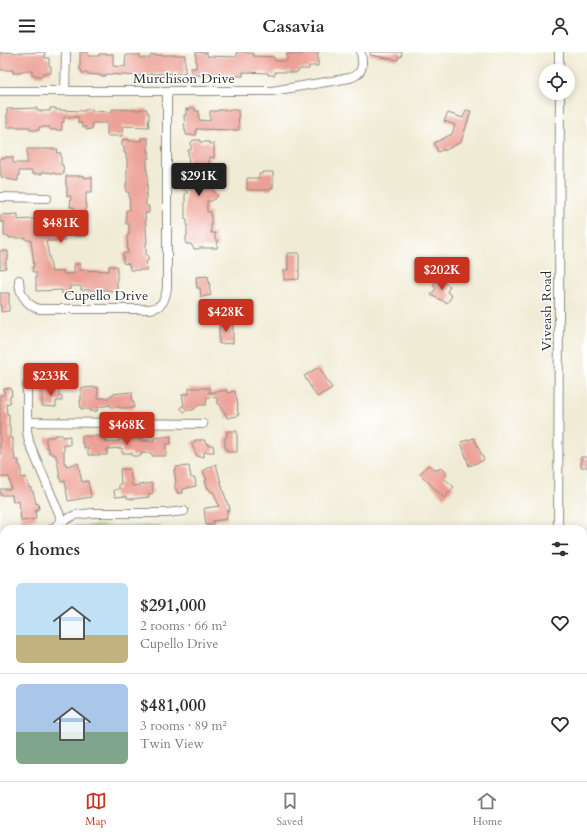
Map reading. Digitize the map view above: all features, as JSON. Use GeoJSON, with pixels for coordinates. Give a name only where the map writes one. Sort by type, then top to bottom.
{"type":"FeatureCollection","features":[{"type":"Feature","properties":{"kind":"street"},"geometry":{"type":"LineString","coordinates":[[66,52],[66,91]]}},
{"type":"Feature","properties":{"kind":"street","name":"Murchison Drive"},"geometry":{"type":"LineString","coordinates":[[0,91],[272,91],[356,76],[362,68],[361,52]]}},
{"type":"Feature","properties":{"kind":"street"},"geometry":{"type":"LineString","coordinates":[[559,52],[559,64]]}},
{"type":"Feature","properties":{"kind":"street","name":"Cupello Drive"},"geometry":{"type":"LineString","coordinates":[[19,280],[20,290],[28,304],[39,309],[150,309],[155,308],[163,302],[167,288],[167,92]]}},
{"type":"Feature","properties":{"kind":"street","name":"Viveash Road"},"geometry":{"type":"LineString","coordinates":[[558,525],[560,100]]}},
{"type":"Feature","properties":{"kind":"street"},"geometry":{"type":"LineString","coordinates":[[0,197],[47,198]]}},
{"type":"Feature","properties":{"kind":"street"},"geometry":{"type":"LineString","coordinates":[[27,385],[27,431],[29,442],[61,518],[61,522]]}},
{"type":"Feature","properties":{"kind":"street"},"geometry":{"type":"LineString","coordinates":[[27,422],[203,424]]}},
{"type":"Feature","properties":{"kind":"street"},"geometry":{"type":"LineString","coordinates":[[57,525],[75,515],[93,513],[167,513],[184,511]]}},
{"type":"Feature","properties":{"kind":"building"},"geometry":{"type":"Polygon","coordinates":[[[1,52],[45,52],[45,58],[49,58],[51,73],[43,73],[43,76],[36,76],[32,75],[32,71],[13,73],[13,70],[0,70],[1,52]]]}},
{"type":"Feature","properties":{"kind":"building"},"geometry":{"type":"Polygon","coordinates":[[[80,52],[88,52],[88,56],[113,54],[113,66],[125,67],[126,55],[140,55],[140,58],[150,58],[151,55],[185,55],[185,73],[150,74],[140,76],[106,74],[106,76],[100,76],[82,73],[82,70],[80,70],[80,52]]]}},
{"type":"Feature","properties":{"kind":"building"},"geometry":{"type":"Polygon","coordinates":[[[196,52],[207,53],[207,56],[237,57],[237,52],[245,52],[253,53],[253,56],[274,57],[275,61],[287,61],[287,54],[318,52],[318,66],[309,66],[309,69],[299,69],[296,73],[275,72],[275,75],[268,75],[268,73],[243,72],[243,76],[191,75],[191,68],[196,68],[196,52]]]}},
{"type":"Feature","properties":{"kind":"building"},"geometry":{"type":"Polygon","coordinates":[[[370,52],[402,52],[401,57],[398,57],[398,60],[370,55],[370,52]]]}},
{"type":"Feature","properties":{"kind":"building"},"geometry":{"type":"Polygon","coordinates":[[[37,108],[37,111],[50,111],[50,108],[56,108],[56,110],[85,111],[85,109],[92,109],[92,111],[112,112],[112,109],[147,109],[147,113],[149,113],[149,127],[123,126],[122,136],[107,136],[107,123],[92,123],[92,129],[86,130],[86,127],[82,127],[82,123],[78,123],[78,117],[64,117],[64,122],[62,122],[62,130],[50,130],[50,127],[39,127],[39,130],[30,130],[30,127],[7,127],[7,109],[37,108]]]}},
{"type":"Feature","properties":{"kind":"building"},"geometry":{"type":"Polygon","coordinates":[[[190,108],[195,108],[195,111],[199,111],[199,120],[210,121],[210,111],[238,110],[239,130],[196,129],[196,135],[186,135],[184,115],[186,115],[186,109],[189,110],[190,108]]]}},
{"type":"Feature","properties":{"kind":"building"},"geometry":{"type":"Polygon","coordinates":[[[466,110],[471,111],[461,142],[444,151],[444,149],[438,152],[434,143],[452,134],[455,125],[444,121],[448,113],[463,118],[466,110]]]}},
{"type":"Feature","properties":{"kind":"building"},"geometry":{"type":"Polygon","coordinates":[[[141,138],[148,138],[149,151],[149,158],[147,158],[148,174],[146,206],[149,206],[149,213],[145,213],[147,243],[146,255],[148,255],[148,261],[146,262],[147,270],[130,270],[129,264],[123,263],[123,253],[128,253],[127,235],[129,235],[129,224],[126,224],[126,210],[130,210],[129,192],[126,192],[127,158],[126,153],[124,153],[124,146],[122,146],[122,140],[129,139],[129,141],[141,141],[141,138]]]}},
{"type":"Feature","properties":{"kind":"building"},"geometry":{"type":"Polygon","coordinates":[[[193,140],[200,140],[200,142],[209,142],[209,144],[214,144],[214,158],[209,157],[209,177],[200,177],[218,196],[212,201],[207,201],[207,212],[211,212],[211,233],[215,233],[215,240],[218,240],[217,248],[194,249],[191,244],[186,244],[187,219],[185,219],[185,194],[188,192],[182,189],[192,178],[184,178],[184,171],[189,171],[188,150],[191,150],[191,143],[193,140]]]}},
{"type":"Feature","properties":{"kind":"building"},"geometry":{"type":"Polygon","coordinates":[[[27,149],[58,149],[57,153],[61,153],[61,165],[63,165],[64,174],[42,172],[42,174],[32,174],[32,171],[19,171],[18,181],[2,178],[0,175],[0,158],[13,157],[13,163],[27,163],[27,149]]]}},
{"type":"Feature","properties":{"kind":"building"},"geometry":{"type":"Polygon","coordinates":[[[262,172],[273,172],[273,188],[271,188],[271,190],[247,190],[247,178],[259,178],[259,174],[262,174],[262,172]]]}},
{"type":"Feature","properties":{"kind":"building"},"geometry":{"type":"Polygon","coordinates":[[[66,176],[84,176],[84,178],[92,177],[92,192],[86,192],[86,236],[74,236],[74,229],[64,229],[64,241],[46,241],[52,272],[64,271],[64,274],[74,274],[74,264],[80,264],[80,270],[109,271],[109,266],[117,266],[117,291],[81,290],[81,286],[70,286],[69,294],[62,294],[62,290],[36,291],[36,272],[33,272],[32,267],[34,266],[31,240],[26,240],[26,238],[9,238],[9,236],[4,236],[4,222],[0,222],[0,215],[18,214],[18,220],[42,219],[42,224],[54,224],[54,221],[74,220],[74,207],[70,207],[71,196],[67,196],[66,176]]]}},
{"type":"Feature","properties":{"kind":"building"},"geometry":{"type":"Polygon","coordinates":[[[0,251],[8,251],[6,268],[0,269],[0,251]]]}},
{"type":"Feature","properties":{"kind":"building"},"geometry":{"type":"Polygon","coordinates":[[[288,253],[299,253],[299,279],[284,280],[284,270],[288,270],[288,253]]]}},
{"type":"Feature","properties":{"kind":"building"},"geometry":{"type":"Polygon","coordinates":[[[208,276],[211,295],[201,297],[200,288],[197,288],[196,277],[208,276]]]}},
{"type":"Feature","properties":{"kind":"building"},"geometry":{"type":"Polygon","coordinates":[[[437,279],[450,286],[447,292],[452,296],[447,303],[431,295],[436,288],[433,286],[437,279]]]}},
{"type":"Feature","properties":{"kind":"building"},"geometry":{"type":"Polygon","coordinates":[[[0,293],[9,293],[9,311],[1,312],[0,293]]]}},
{"type":"Feature","properties":{"kind":"building"},"geometry":{"type":"Polygon","coordinates":[[[228,320],[228,322],[233,324],[233,343],[219,344],[220,321],[228,320]]]}},
{"type":"Feature","properties":{"kind":"building"},"geometry":{"type":"Polygon","coordinates":[[[319,367],[332,388],[317,397],[304,376],[319,367]]]}},
{"type":"Feature","properties":{"kind":"building"},"geometry":{"type":"Polygon","coordinates":[[[98,387],[98,398],[109,398],[112,394],[132,392],[132,402],[134,402],[134,408],[111,407],[111,405],[98,407],[98,410],[96,410],[97,411],[81,409],[81,388],[98,387]]]}},
{"type":"Feature","properties":{"kind":"building"},"geometry":{"type":"Polygon","coordinates":[[[11,388],[12,396],[10,396],[10,403],[6,404],[7,414],[9,414],[10,438],[13,438],[15,460],[19,460],[19,466],[21,466],[21,478],[26,477],[29,488],[31,487],[31,491],[33,491],[36,504],[38,503],[39,509],[36,509],[37,511],[35,511],[36,519],[21,521],[19,501],[13,502],[12,495],[0,495],[0,489],[11,489],[9,477],[0,477],[0,395],[4,395],[4,389],[11,388]]]}},
{"type":"Feature","properties":{"kind":"building"},"geometry":{"type":"Polygon","coordinates":[[[189,388],[210,388],[209,393],[227,390],[227,393],[235,391],[239,415],[227,418],[220,404],[218,404],[217,398],[207,397],[206,405],[199,405],[193,410],[187,410],[184,412],[180,408],[184,405],[182,394],[189,394],[189,388]]]}},
{"type":"Feature","properties":{"kind":"building"},"geometry":{"type":"Polygon","coordinates":[[[42,389],[59,389],[59,396],[62,396],[62,401],[56,401],[56,407],[42,406],[42,389]]]}},
{"type":"Feature","properties":{"kind":"building"},"geometry":{"type":"Polygon","coordinates":[[[227,431],[237,431],[237,452],[227,452],[227,449],[225,448],[227,431]]]}},
{"type":"Feature","properties":{"kind":"building"},"geometry":{"type":"Polygon","coordinates":[[[54,435],[62,435],[62,437],[70,436],[70,445],[64,445],[64,463],[66,463],[66,466],[78,463],[82,482],[88,481],[91,497],[68,501],[65,481],[61,482],[56,455],[49,453],[49,448],[47,448],[46,444],[46,437],[54,437],[54,435]]]}},
{"type":"Feature","properties":{"kind":"building"},"geometry":{"type":"Polygon","coordinates":[[[82,436],[105,436],[105,441],[107,441],[107,443],[119,441],[119,439],[124,438],[140,438],[140,441],[154,441],[154,438],[171,436],[171,444],[166,444],[166,456],[152,456],[152,453],[141,453],[141,456],[132,456],[132,453],[122,453],[122,448],[107,449],[107,455],[88,455],[88,448],[84,448],[84,444],[82,444],[82,436]]]}},
{"type":"Feature","properties":{"kind":"building"},"geometry":{"type":"Polygon","coordinates":[[[474,438],[484,460],[469,466],[461,442],[474,438]]]}},
{"type":"Feature","properties":{"kind":"building"},"geometry":{"type":"Polygon","coordinates":[[[195,440],[205,440],[207,445],[213,445],[214,452],[204,452],[204,457],[197,456],[191,442],[195,442],[195,440]]]}},
{"type":"Feature","properties":{"kind":"building"},"geometry":{"type":"Polygon","coordinates":[[[581,457],[587,457],[587,467],[581,467],[581,457]]]}},
{"type":"Feature","properties":{"kind":"building"},"geometry":{"type":"Polygon","coordinates":[[[216,464],[230,510],[227,511],[227,519],[213,521],[213,525],[206,525],[204,509],[219,506],[213,491],[211,492],[209,488],[208,489],[205,480],[207,480],[203,471],[216,464]]]}},
{"type":"Feature","properties":{"kind":"building"},"geometry":{"type":"Polygon","coordinates":[[[428,465],[436,470],[442,468],[447,473],[444,478],[454,487],[444,498],[420,474],[428,465]]]}},
{"type":"Feature","properties":{"kind":"building"},"geometry":{"type":"Polygon","coordinates":[[[189,466],[191,478],[195,478],[196,486],[183,489],[183,493],[177,493],[177,490],[175,489],[176,483],[174,469],[176,469],[176,467],[189,466]]]}},
{"type":"Feature","properties":{"kind":"building"},"geometry":{"type":"Polygon","coordinates":[[[120,469],[130,469],[132,486],[152,483],[153,493],[148,494],[149,497],[132,499],[127,498],[127,496],[115,497],[114,490],[119,489],[119,484],[121,484],[120,469]]]}}]}
